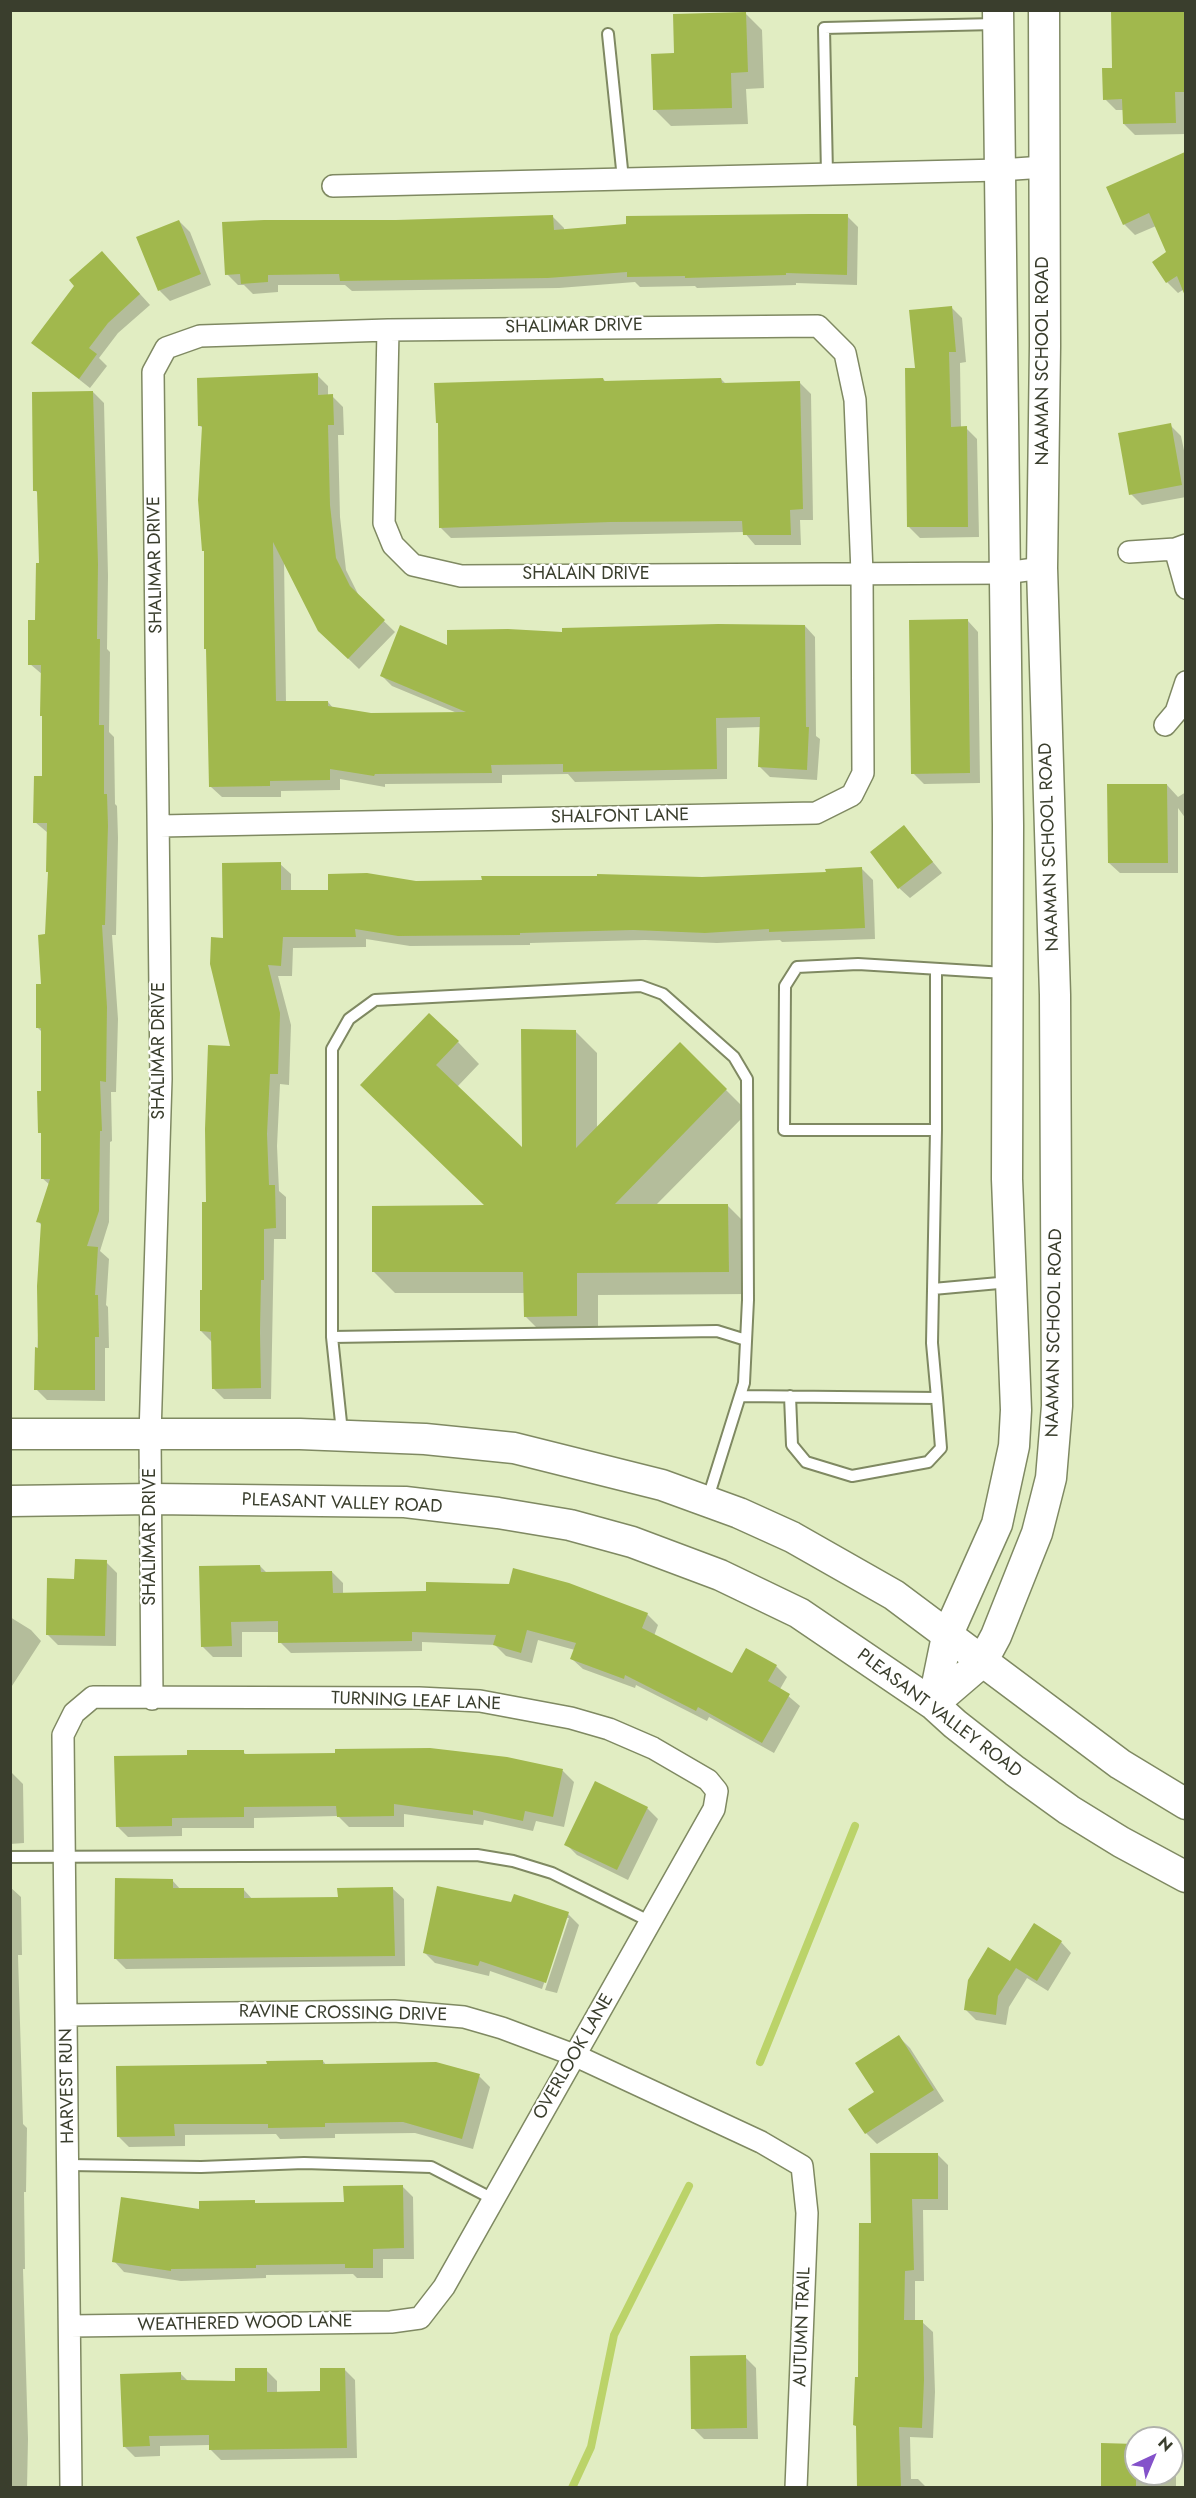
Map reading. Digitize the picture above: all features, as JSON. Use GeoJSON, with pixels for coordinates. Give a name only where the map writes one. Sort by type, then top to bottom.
{"type":"FeatureCollection","features":[{"type":"Feature","properties":{"kind":"main road","name":"NAAMAN SCHOOL ROAD"},"geometry":{"type":"LineString","coordinates":[[933,1704],[982,1662],[996,1636],[1037,1533],[1051,1478],[1057,1406],[1055,995],[1042,568],[1044,10]]}},
{"type":"Feature","properties":{"kind":"main road"},"geometry":{"type":"LineString","coordinates":[[933,1704],[947,1636],[998,1524],[1014,1446],[1016,1410],[1007,1179],[1005,573],[998,17]]}},
{"type":"Feature","properties":{"kind":"main road"},"geometry":{"type":"LineString","coordinates":[[10,1434],[342,1435],[425,1438],[514,1448],[662,1485],[739,1513],[810,1547],[894,1595],[1120,1764],[1185,1804]]}},
{"type":"Feature","properties":{"kind":"main road","name":"PLEASANT VALLEY ROAD"},"geometry":{"type":"LineString","coordinates":[[10,1501],[152,1499],[405,1503],[498,1513],[580,1528],[632,1542],[720,1575],[799,1613],[933,1704],[1006,1765],[1069,1810],[1185,1877]]}},
{"type":"Feature","properties":{"kind":"street"},"geometry":{"type":"LineString","coordinates":[[333,186],[1000,170],[1044,167]]}},
{"type":"Feature","properties":{"kind":"street","name":"SHALIMAR DRIVE"},"geometry":{"type":"LineString","coordinates":[[152,1699],[150,1435],[162,1079],[153,372],[166,348],[200,336],[388,330],[818,326],[845,353],[855,400],[862,573]]}},
{"type":"Feature","properties":{"kind":"street","name":"SHALAIN DRIVE"},"geometry":{"type":"LineString","coordinates":[[388,330],[384,523],[393,545],[413,565],[461,576],[1005,573],[1042,568]]}},
{"type":"Feature","properties":{"kind":"street"},"geometry":{"type":"LineString","coordinates":[[1129,552],[1180,547],[1185,588]]}},
{"type":"Feature","properties":{"kind":"street","name":"SHALFONT LANE"},"geometry":{"type":"LineString","coordinates":[[160,826],[816,813],[852,795],[863,773],[862,573]]}},
{"type":"Feature","properties":{"kind":"street"},"geometry":{"type":"LineString","coordinates":[[1165,725],[1176,712],[1185,682]]}},
{"type":"Feature","properties":{"kind":"street","name":"TURNING LEAF LANE"},"geometry":{"type":"LineString","coordinates":[[93,1698],[419,1698],[480,1701],[521,1707],[609,1729],[652,1748],[699,1774],[708,1780],[717,1791]]}},
{"type":"Feature","properties":{"kind":"street","name":"HARVEST RUN"},"geometry":{"type":"LineString","coordinates":[[71,2487],[63,1735],[74,1713],[93,1698]]}},
{"type":"Feature","properties":{"kind":"street","name":"OVERLOOK LANE"},"geometry":{"type":"LineString","coordinates":[[420,2318],[444,2287],[651,1922],[714,1809],[717,1791]]}},
{"type":"Feature","properties":{"kind":"street","name":"RAVINE CROSSING DRIVE"},"geometry":{"type":"LineString","coordinates":[[67,2015],[430,2012],[474,2019],[574,2055],[761,2142],[802,2166]]}},
{"type":"Feature","properties":{"kind":"street","name":"AUTUMN TRAIL"},"geometry":{"type":"LineString","coordinates":[[796,2487],[807,2213],[802,2166]]}},
{"type":"Feature","properties":{"kind":"street","name":"WEATHERED WOOD LANE"},"geometry":{"type":"LineString","coordinates":[[70,2326],[391,2322],[420,2318]]}},
{"type":"Feature","properties":{"kind":"lane"},"geometry":{"type":"LineString","coordinates":[[827,174],[824,28],[998,17]]}},
{"type":"Feature","properties":{"kind":"lane"},"geometry":{"type":"LineString","coordinates":[[608,34],[623,179]]}},
{"type":"Feature","properties":{"kind":"lane"},"geometry":{"type":"LineString","coordinates":[[936,1130],[784,1130],[785,986],[797,968],[858,964],[1008,974]]}},
{"type":"Feature","properties":{"kind":"lane"},"geometry":{"type":"LineString","coordinates":[[790,1396],[792,1445],[806,1462],[852,1476],[928,1462],[941,1448],[932,1343],[936,969]]}},
{"type":"Feature","properties":{"kind":"lane"},"geometry":{"type":"LineString","coordinates":[[342,1435],[332,1337],[332,1049],[349,1019],[375,1000],[641,986],[663,994],[734,1057],[747,1079],[744,1383],[707,1502]]}},
{"type":"Feature","properties":{"kind":"lane"},"geometry":{"type":"LineString","coordinates":[[933,1289],[1011,1282]]}},
{"type":"Feature","properties":{"kind":"lane"},"geometry":{"type":"LineString","coordinates":[[332,1337],[717,1331],[746,1340]]}},
{"type":"Feature","properties":{"kind":"lane"},"geometry":{"type":"LineString","coordinates":[[740,1396],[937,1398]]}},
{"type":"Feature","properties":{"kind":"lane"},"geometry":{"type":"LineString","coordinates":[[10,1857],[477,1855],[513,1861],[552,1874],[651,1922]]}},
{"type":"Feature","properties":{"kind":"lane"},"geometry":{"type":"LineString","coordinates":[[69,2165],[201,2167],[304,2163],[431,2167],[493,2199]]}},
{"type":"Feature","properties":{"kind":"building"},"geometry":{"type":"Polygon","coordinates":[[[1111,10],[1185,10],[1185,92],[1175,92],[1176,123],[1123,124],[1122,99],[1103,100],[1102,68],[1112,68],[1111,10]]]}},
{"type":"Feature","properties":{"kind":"building"},"geometry":{"type":"Polygon","coordinates":[[[746,12],[748,72],[731,73],[732,108],[653,110],[651,54],[674,53],[673,14],[746,12]]]}},
{"type":"Feature","properties":{"kind":"building"},"geometry":{"type":"Polygon","coordinates":[[[1185,152],[1185,296],[1177,276],[1166,283],[1152,262],[1166,252],[1149,213],[1123,225],[1106,187],[1185,152]]]}},
{"type":"Feature","properties":{"kind":"building"},"geometry":{"type":"Polygon","coordinates":[[[848,214],[847,275],[786,273],[786,275],[685,278],[685,276],[627,277],[627,272],[548,278],[340,281],[339,274],[268,275],[268,282],[241,284],[240,274],[225,275],[222,222],[553,215],[554,230],[626,224],[626,216],[848,214]]]}},
{"type":"Feature","properties":{"kind":"building"},"geometry":{"type":"Polygon","coordinates":[[[179,220],[201,274],[158,291],[136,237],[179,220]]]}},
{"type":"Feature","properties":{"kind":"building"},"geometry":{"type":"Polygon","coordinates":[[[102,251],[140,294],[108,323],[89,348],[97,354],[79,379],[31,343],[74,286],[69,280],[102,251]]]}},
{"type":"Feature","properties":{"kind":"building"},"geometry":{"type":"Polygon","coordinates":[[[952,306],[956,352],[949,352],[951,427],[967,426],[968,527],[907,527],[905,368],[915,368],[909,310],[952,306]]]}},
{"type":"Feature","properties":{"kind":"building"},"geometry":{"type":"Polygon","coordinates":[[[318,373],[318,395],[333,394],[334,425],[328,425],[330,505],[336,558],[350,586],[385,620],[348,659],[318,631],[273,542],[276,701],[328,701],[328,706],[371,713],[466,712],[380,676],[400,625],[447,645],[447,630],[508,629],[562,632],[562,628],[718,624],[805,625],[806,727],[809,727],[807,770],[758,767],[760,717],[716,718],[717,769],[563,772],[563,764],[491,765],[492,773],[375,774],[374,776],[330,769],[330,780],[270,781],[270,786],[209,787],[206,649],[204,649],[204,551],[202,551],[198,500],[202,426],[198,426],[197,378],[318,373]]]}},
{"type":"Feature","properties":{"kind":"building"},"geometry":{"type":"Polygon","coordinates":[[[603,378],[604,381],[721,378],[722,383],[800,381],[803,509],[790,510],[791,535],[743,535],[742,521],[611,522],[439,528],[438,423],[436,423],[434,383],[603,378]]]}},
{"type":"Feature","properties":{"kind":"building"},"geometry":{"type":"Polygon","coordinates":[[[93,391],[98,564],[97,639],[100,639],[99,725],[104,725],[104,794],[107,794],[108,826],[105,925],[102,925],[107,1007],[106,1082],[100,1081],[102,1131],[100,1131],[99,1211],[87,1246],[98,1247],[95,1295],[98,1295],[99,1337],[95,1337],[95,1390],[34,1390],[35,1347],[38,1348],[37,1286],[41,1223],[36,1222],[50,1179],[41,1179],[41,1133],[38,1133],[37,1091],[41,1091],[41,1028],[36,1028],[36,984],[41,984],[38,935],[45,934],[48,872],[46,872],[47,823],[33,823],[34,776],[42,776],[42,716],[40,716],[41,665],[28,665],[28,620],[35,620],[36,563],[39,563],[37,491],[33,491],[32,392],[93,391]]]}},
{"type":"Feature","properties":{"kind":"building"},"geometry":{"type":"Polygon","coordinates":[[[1171,423],[1182,485],[1129,495],[1118,433],[1171,423]]]}},
{"type":"Feature","properties":{"kind":"building"},"geometry":{"type":"Polygon","coordinates":[[[968,619],[970,773],[911,774],[909,620],[968,619]]]}},
{"type":"Feature","properties":{"kind":"building"},"geometry":{"type":"Polygon","coordinates":[[[1107,784],[1167,784],[1168,863],[1108,863],[1107,784]]]}},
{"type":"Feature","properties":{"kind":"building"},"geometry":{"type":"Polygon","coordinates":[[[904,825],[933,862],[898,889],[870,852],[904,825]]]}},
{"type":"Feature","properties":{"kind":"building"},"geometry":{"type":"Polygon","coordinates":[[[281,862],[281,890],[328,890],[328,874],[367,873],[416,881],[482,880],[481,876],[597,876],[597,874],[702,877],[826,872],[825,869],[862,867],[865,928],[769,932],[769,929],[705,933],[633,930],[520,933],[520,935],[398,936],[355,929],[356,937],[283,937],[281,966],[268,965],[280,1013],[278,1074],[270,1074],[267,1134],[269,1185],[275,1185],[276,1228],[264,1229],[264,1280],[261,1280],[260,1332],[261,1388],[212,1389],[211,1332],[200,1331],[202,1202],[206,1202],[205,1129],[208,1045],[230,1046],[210,964],[211,937],[223,938],[222,863],[281,862]]]}},
{"type":"Feature","properties":{"kind":"building"},"geometry":{"type":"Polygon","coordinates":[[[429,1013],[459,1041],[436,1065],[522,1147],[521,1029],[576,1030],[576,1148],[680,1042],[727,1089],[615,1204],[728,1204],[729,1272],[577,1273],[577,1316],[524,1317],[523,1272],[372,1272],[372,1206],[484,1205],[360,1085],[429,1013]]]}},
{"type":"Feature","properties":{"kind":"building"},"geometry":{"type":"Polygon","coordinates":[[[75,1559],[107,1560],[105,1636],[46,1635],[47,1578],[74,1579],[75,1559]]]}},
{"type":"Feature","properties":{"kind":"building"},"geometry":{"type":"Polygon","coordinates":[[[260,1565],[261,1572],[332,1571],[333,1593],[426,1591],[426,1582],[509,1584],[513,1568],[569,1583],[648,1613],[642,1628],[732,1673],[746,1648],[777,1665],[768,1681],[790,1694],[762,1743],[698,1707],[696,1711],[625,1675],[624,1679],[570,1659],[576,1643],[527,1630],[521,1653],[493,1645],[496,1635],[412,1632],[412,1641],[278,1643],[278,1621],[231,1622],[232,1646],[201,1647],[199,1566],[260,1565]]]}},
{"type":"Feature","properties":{"kind":"building"},"geometry":{"type":"Polygon","coordinates":[[[430,1748],[507,1757],[563,1769],[553,1817],[525,1811],[523,1821],[473,1810],[473,1815],[394,1804],[394,1816],[337,1817],[336,1806],[244,1807],[244,1817],[172,1818],[172,1826],[116,1827],[114,1756],[187,1755],[187,1750],[244,1750],[244,1754],[335,1753],[335,1749],[430,1748]]]}},
{"type":"Feature","properties":{"kind":"building"},"geometry":{"type":"Polygon","coordinates":[[[595,1781],[648,1807],[617,1870],[564,1845],[595,1781]]]}},
{"type":"Feature","properties":{"kind":"building"},"geometry":{"type":"Polygon","coordinates":[[[115,1878],[173,1879],[173,1888],[244,1888],[244,1898],[338,1897],[337,1888],[393,1887],[395,1956],[114,1959],[115,1878]]]}},
{"type":"Feature","properties":{"kind":"building"},"geometry":{"type":"Polygon","coordinates":[[[437,1886],[511,1902],[514,1894],[569,1912],[546,1983],[480,1961],[478,1966],[423,1953],[437,1886]]]}},
{"type":"Feature","properties":{"kind":"building"},"geometry":{"type":"Polygon","coordinates":[[[1034,1923],[1062,1941],[1037,1981],[1016,1968],[998,1996],[996,2015],[964,2010],[968,1980],[988,1947],[1010,1961],[1034,1923]]]}},
{"type":"Feature","properties":{"kind":"building"},"geometry":{"type":"Polygon","coordinates":[[[899,2035],[934,2090],[865,2134],[848,2109],[874,2092],[855,2063],[899,2035]]]}},
{"type":"Feature","properties":{"kind":"building"},"geometry":{"type":"Polygon","coordinates":[[[323,2060],[323,2064],[436,2062],[480,2074],[462,2139],[403,2122],[325,2123],[325,2127],[268,2128],[268,2124],[174,2124],[175,2136],[117,2137],[116,2066],[267,2064],[266,2061],[323,2060]]]}},
{"type":"Feature","properties":{"kind":"building"},"geometry":{"type":"Polygon","coordinates":[[[870,2153],[938,2153],[938,2199],[912,2199],[914,2270],[905,2271],[904,2320],[923,2320],[924,2380],[922,2428],[899,2427],[901,2487],[857,2487],[856,2426],[853,2425],[855,2377],[858,2377],[859,2223],[871,2223],[870,2153]]]}},
{"type":"Feature","properties":{"kind":"building"},"geometry":{"type":"Polygon","coordinates":[[[403,2185],[404,2248],[373,2249],[373,2268],[345,2268],[345,2264],[256,2265],[256,2268],[171,2269],[171,2271],[112,2262],[121,2197],[199,2209],[199,2201],[344,2202],[343,2186],[403,2185]]]}},
{"type":"Feature","properties":{"kind":"building"},"geometry":{"type":"Polygon","coordinates":[[[746,2355],[747,2428],[691,2429],[690,2356],[746,2355]]]}},
{"type":"Feature","properties":{"kind":"building"},"geometry":{"type":"Polygon","coordinates":[[[235,2368],[267,2368],[267,2392],[320,2391],[320,2368],[345,2368],[347,2448],[209,2450],[209,2435],[149,2436],[150,2446],[123,2447],[120,2374],[181,2372],[181,2380],[235,2381],[235,2368]]]}},
{"type":"Feature","properties":{"kind":"building"},"geometry":{"type":"Polygon","coordinates":[[[1101,2443],[1124,2444],[1124,2486],[1136,2487],[1101,2487],[1101,2443]]]}},
{"type":"Feature","properties":{"kind":"waterway"},"geometry":{"type":"LineString","coordinates":[[760,2062],[855,1826]]}},
{"type":"Feature","properties":{"kind":"waterway"},"geometry":{"type":"LineString","coordinates":[[572,2488],[591,2447],[614,2335],[689,2186]]}}]}
